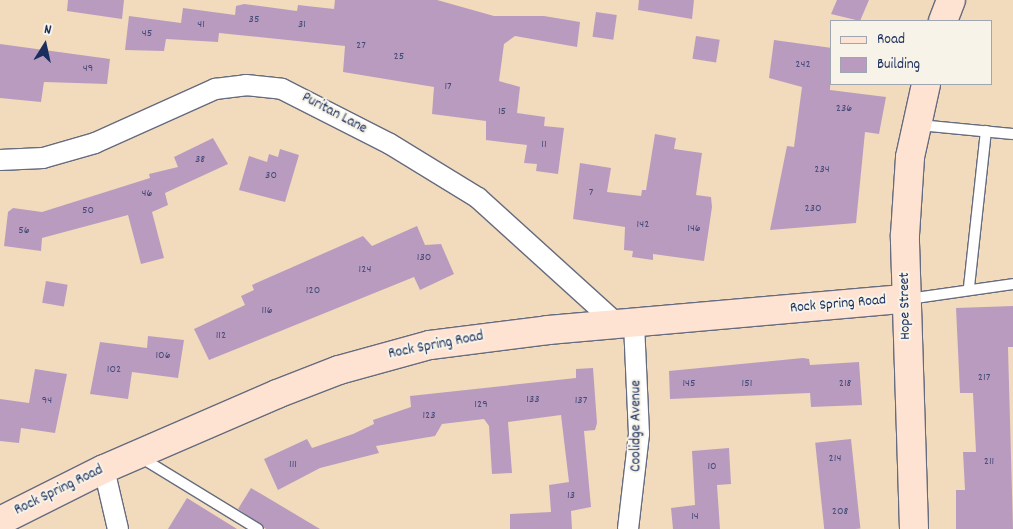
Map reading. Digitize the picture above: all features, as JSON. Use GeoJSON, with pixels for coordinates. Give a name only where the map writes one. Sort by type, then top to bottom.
{"type":"FeatureCollection","features":[{"type":"Feature","properties":{"kind":"street"},"geometry":{"type":"LineString","coordinates":[[943,20],[951,0]]}},
{"type":"Feature","properties":{"kind":"street","name":"Puritan Lane"},"geometry":{"type":"LineString","coordinates":[[0,160],[43,158],[95,143],[215,89],[246,85],[282,89],[382,140],[478,198],[626,323]]}},
{"type":"Feature","properties":{"kind":"street","name":"Hope Street"},"geometry":{"type":"LineString","coordinates":[[914,529],[904,300],[907,191],[916,125],[926,85]]}},
{"type":"Feature","properties":{"kind":"street","name":"Rock Spring Road"},"geometry":{"type":"LineString","coordinates":[[0,521],[104,469],[277,394],[380,358],[488,336],[904,300]]}},
{"type":"Feature","properties":{"kind":"street","name":"Coolidge Avenue"},"geometry":{"type":"LineString","coordinates":[[626,323],[639,434],[637,482],[628,529]]}},
{"type":"Feature","properties":{"kind":"street"},"geometry":{"type":"LineString","coordinates":[[104,469],[118,529]]}},
{"type":"Feature","properties":{"kind":"lane"},"geometry":{"type":"LineString","coordinates":[[916,125],[1013,134]]}},
{"type":"Feature","properties":{"kind":"lane"},"geometry":{"type":"LineString","coordinates":[[969,287],[986,131]]}},
{"type":"Feature","properties":{"kind":"lane"},"geometry":{"type":"LineString","coordinates":[[904,300],[969,287],[1013,284]]}},
{"type":"Feature","properties":{"kind":"lane"},"geometry":{"type":"LineString","coordinates":[[138,455],[258,529]]}},
{"type":"Feature","properties":{"kind":"building"},"geometry":{"type":"Polygon","coordinates":[[[68,0],[124,0],[122,19],[67,11],[68,0]]]}},
{"type":"Feature","properties":{"kind":"building"},"geometry":{"type":"Polygon","coordinates":[[[335,0],[437,0],[494,16],[544,16],[580,22],[577,47],[515,36],[504,44],[499,81],[520,87],[517,113],[545,117],[544,126],[564,128],[558,174],[536,171],[537,164],[524,163],[527,145],[486,140],[486,121],[432,114],[434,87],[343,72],[345,46],[219,33],[218,42],[166,39],[164,51],[125,50],[129,16],[181,23],[183,8],[235,15],[236,6],[244,4],[297,11],[298,5],[334,9],[335,0]]]}},
{"type":"Feature","properties":{"kind":"building"},"geometry":{"type":"Polygon","coordinates":[[[639,0],[694,0],[692,19],[638,10],[639,0]]]}},
{"type":"Feature","properties":{"kind":"building"},"geometry":{"type":"Polygon","coordinates":[[[837,0],[869,0],[860,20],[831,14],[837,0]]]}},
{"type":"Feature","properties":{"kind":"building"},"geometry":{"type":"Polygon","coordinates":[[[596,12],[617,15],[613,40],[593,37],[596,12]]]}},
{"type":"Feature","properties":{"kind":"building"},"geometry":{"type":"Polygon","coordinates":[[[696,36],[720,40],[716,62],[692,59],[696,36]]]}},
{"type":"Feature","properties":{"kind":"building"},"geometry":{"type":"Polygon","coordinates":[[[774,40],[830,48],[830,90],[886,97],[879,134],[865,132],[856,223],[770,230],[787,146],[794,147],[802,87],[769,78],[774,40]]]}},
{"type":"Feature","properties":{"kind":"building"},"geometry":{"type":"Polygon","coordinates":[[[0,44],[110,59],[107,84],[44,82],[41,102],[0,98],[0,44]]]}},
{"type":"Feature","properties":{"kind":"building"},"geometry":{"type":"Polygon","coordinates":[[[655,134],[676,138],[674,149],[702,153],[696,195],[711,197],[712,207],[704,261],[653,254],[653,260],[632,257],[633,251],[624,250],[625,227],[573,219],[580,163],[611,168],[607,192],[641,196],[642,190],[646,190],[655,134]]]}},
{"type":"Feature","properties":{"kind":"building"},"geometry":{"type":"Polygon","coordinates":[[[213,138],[228,164],[165,193],[168,205],[152,212],[164,258],[141,264],[128,215],[42,238],[41,251],[4,246],[8,212],[13,208],[42,212],[150,178],[149,174],[178,167],[174,157],[213,138]]]}},
{"type":"Feature","properties":{"kind":"building"},"geometry":{"type":"Polygon","coordinates":[[[280,149],[299,155],[285,202],[239,190],[249,156],[267,162],[269,154],[278,157],[280,149]]]}},
{"type":"Feature","properties":{"kind":"building"},"geometry":{"type":"Polygon","coordinates":[[[417,226],[425,245],[441,244],[454,274],[420,290],[414,277],[209,360],[194,329],[245,305],[241,296],[254,290],[252,285],[363,236],[372,246],[417,226]]]}},
{"type":"Feature","properties":{"kind":"building"},"geometry":{"type":"Polygon","coordinates":[[[46,281],[68,285],[64,306],[42,303],[46,281]]]}},
{"type":"Feature","properties":{"kind":"building"},"geometry":{"type":"Polygon","coordinates":[[[1013,306],[1013,347],[1008,347],[1013,529],[956,529],[956,490],[965,490],[963,452],[976,452],[973,393],[960,393],[956,308],[1013,306]]]}},
{"type":"Feature","properties":{"kind":"building"},"geometry":{"type":"Polygon","coordinates":[[[148,336],[184,340],[178,378],[132,372],[128,399],[90,394],[100,342],[147,348],[148,336]]]}},
{"type":"Feature","properties":{"kind":"building"},"geometry":{"type":"Polygon","coordinates":[[[803,358],[809,359],[810,365],[859,362],[862,405],[811,407],[810,393],[670,399],[669,371],[803,358]]]}},
{"type":"Feature","properties":{"kind":"building"},"geometry":{"type":"Polygon","coordinates":[[[593,368],[597,423],[595,430],[584,431],[591,507],[571,511],[572,529],[510,529],[510,514],[551,512],[549,485],[569,482],[561,415],[508,422],[512,473],[492,474],[489,426],[484,419],[442,424],[435,436],[376,446],[379,453],[320,468],[278,490],[264,459],[307,439],[312,448],[353,434],[374,424],[373,420],[411,407],[410,396],[576,378],[576,369],[593,368]]]}},
{"type":"Feature","properties":{"kind":"building"},"geometry":{"type":"Polygon","coordinates":[[[35,369],[67,374],[55,433],[21,428],[19,443],[0,441],[0,399],[29,403],[35,369]]]}},
{"type":"Feature","properties":{"kind":"building"},"geometry":{"type":"Polygon","coordinates":[[[851,439],[860,529],[824,529],[815,443],[851,439]]]}},
{"type":"Feature","properties":{"kind":"building"},"geometry":{"type":"Polygon","coordinates":[[[729,448],[731,484],[717,485],[720,529],[673,529],[671,508],[695,505],[692,451],[729,448]]]}},
{"type":"Feature","properties":{"kind":"building"},"geometry":{"type":"Polygon","coordinates":[[[251,488],[320,529],[266,529],[238,509],[251,488]]]}},
{"type":"Feature","properties":{"kind":"building"},"geometry":{"type":"Polygon","coordinates":[[[187,498],[237,529],[168,529],[187,498]]]}}]}
